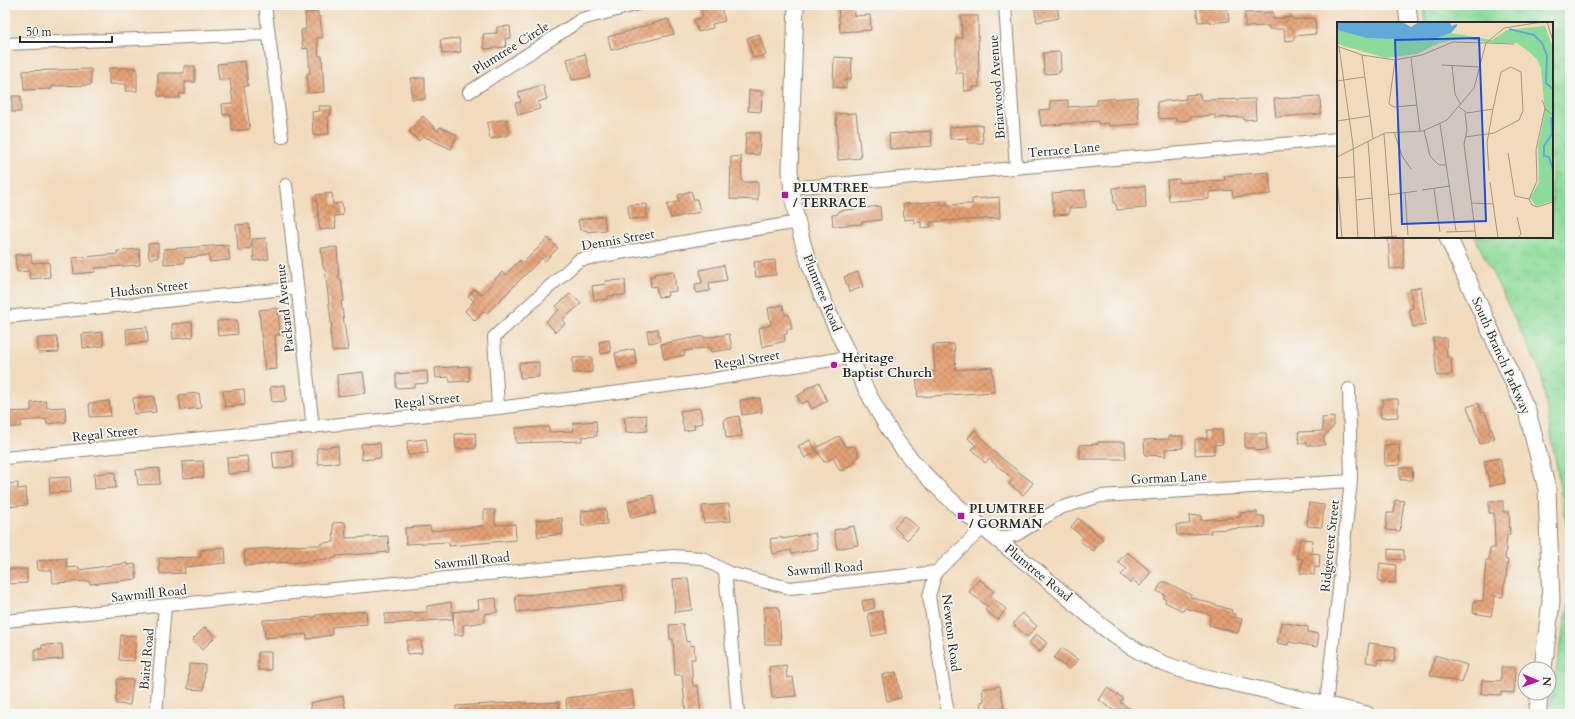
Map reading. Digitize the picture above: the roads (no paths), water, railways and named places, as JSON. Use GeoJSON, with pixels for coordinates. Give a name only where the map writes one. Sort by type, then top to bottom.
{"type":"FeatureCollection","features":[{"type":"Feature","properties":{"kind":"main road"},"geometry":{"type":"LineString","coordinates":[[1407,5],[1409,22]]}},
{"type":"Feature","properties":{"kind":"main road","name":"South Branch Parkway"},"geometry":{"type":"LineString","coordinates":[[1448,238],[1527,411],[1547,489],[1551,601],[1544,661]]}},
{"type":"Feature","properties":{"kind":"main road"},"geometry":{"type":"LineString","coordinates":[[1538,714],[1539,701]]}},
{"type":"Feature","properties":{"kind":"street"},"geometry":{"type":"LineString","coordinates":[[265,5],[282,137]]}},
{"type":"Feature","properties":{"kind":"street","name":"Plumtree Circle"},"geometry":{"type":"LineString","coordinates":[[469,92],[582,19],[635,5]]}},
{"type":"Feature","properties":{"kind":"street","name":"Plumtree Road"},"geometry":{"type":"LineString","coordinates":[[796,5],[790,145],[792,188],[798,222],[813,276],[850,357],[880,415],[904,451],[941,491],[998,540],[1110,632],[1146,655],[1174,667],[1210,678],[1367,714]]}},
{"type":"Feature","properties":{"kind":"street","name":"Briarwood Avenue"},"geometry":{"type":"LineString","coordinates":[[1005,5],[1016,168]]}},
{"type":"Feature","properties":{"kind":"street"},"geometry":{"type":"LineString","coordinates":[[5,44],[268,34]]}},
{"type":"Feature","properties":{"kind":"street","name":"Terrace Lane"},"geometry":{"type":"LineString","coordinates":[[792,188],[1337,139]]}},
{"type":"Feature","properties":{"kind":"street","name":"Packard Avenue"},"geometry":{"type":"LineString","coordinates":[[286,185],[296,288],[313,428]]}},
{"type":"Feature","properties":{"kind":"street","name":"Dennis Street"},"geometry":{"type":"LineString","coordinates":[[498,408],[494,336],[579,260],[798,222]]}},
{"type":"Feature","properties":{"kind":"street","name":"Hudson Street"},"geometry":{"type":"LineString","coordinates":[[5,317],[296,288]]}},
{"type":"Feature","properties":{"kind":"street","name":"Regal Street"},"geometry":{"type":"LineString","coordinates":[[5,458],[313,428],[498,408],[696,382],[850,357]]}},
{"type":"Feature","properties":{"kind":"street","name":"Ridgecrest Street"},"geometry":{"type":"LineString","coordinates":[[1326,705],[1351,481],[1350,389]]}},
{"type":"Feature","properties":{"kind":"street","name":"Gorman Lane"},"geometry":{"type":"LineString","coordinates":[[998,540],[1016,535],[1060,508],[1101,496],[1351,481]]}},
{"type":"Feature","properties":{"kind":"street"},"geometry":{"type":"LineString","coordinates":[[936,572],[984,527]]}},
{"type":"Feature","properties":{"kind":"street","name":"Sawmill Road"},"geometry":{"type":"LineString","coordinates":[[5,621],[673,556],[702,558],[725,571],[790,588],[936,572]]}},
{"type":"Feature","properties":{"kind":"street"},"geometry":{"type":"LineString","coordinates":[[725,571],[738,714]]}},
{"type":"Feature","properties":{"kind":"street","name":"Newton Road"},"geometry":{"type":"LineString","coordinates":[[936,572],[929,596],[948,714]]}},
{"type":"Feature","properties":{"kind":"street","name":"Baird Road"},"geometry":{"type":"LineString","coordinates":[[156,714],[165,606]]}},
{"type":"Feature","properties":{"kind":"place","name":"PLUMTREE / TERRACE"},"geometry":{"type":"Point","coordinates":[785,195]}},
{"type":"Feature","properties":{"kind":"place","name":"Heritage Baptist Church"},"geometry":{"type":"Point","coordinates":[834,365]}},
{"type":"Feature","properties":{"kind":"place","name":"PLUMTREE / GORMAN"},"geometry":{"type":"Point","coordinates":[961,516]}}]}
